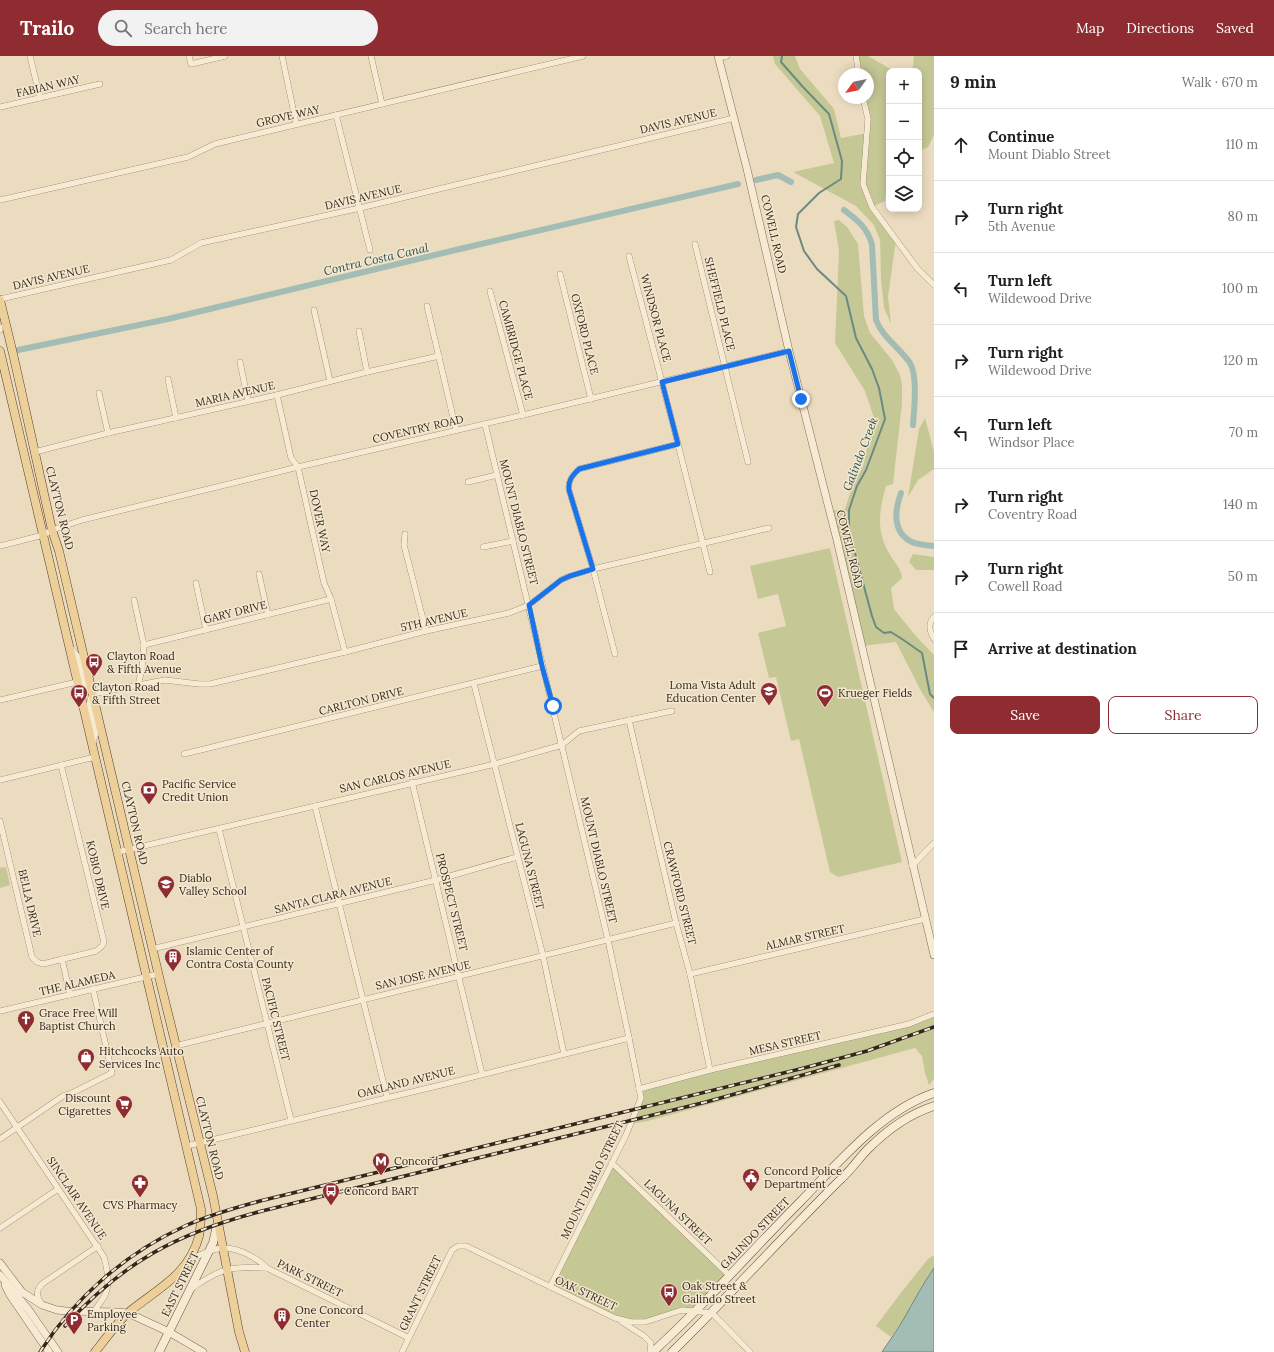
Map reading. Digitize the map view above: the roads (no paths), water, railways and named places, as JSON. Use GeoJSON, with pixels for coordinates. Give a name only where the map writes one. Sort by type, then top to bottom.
{"type":"FeatureCollection","features":[{"type":"Feature","properties":{"kind":"main road","name":"CLAYTON ROAD"},"geometry":{"type":"LineString","coordinates":[[0,300],[52,530],[59,551],[175,1046],[200,1143],[223,1248],[239,1332],[245,1352]]}},
{"type":"Feature","properties":{"kind":"main road","name":"CLAYTON ROAD"},"geometry":{"type":"LineString","coordinates":[[0,351],[3,373],[44,535],[77,682],[201,1209],[199,1236],[187,1262],[172,1280],[128,1313],[95,1352]]}},
{"type":"Feature","properties":{"kind":"main road","name":"GALINDO STREET"},"geometry":{"type":"LineString","coordinates":[[651,1352],[709,1297],[764,1238],[861,1140],[891,1115],[934,1093]]}},
{"type":"Feature","properties":{"kind":"main road"},"geometry":{"type":"LineString","coordinates":[[672,1352],[847,1174],[868,1149],[884,1134],[897,1125],[934,1106]]}},
{"type":"Feature","properties":{"kind":"main road"},"geometry":{"type":"LineString","coordinates":[[819,1201],[817,1198],[817,1193],[824,1177]]}},
{"type":"Feature","properties":{"kind":"main road","name":"EAST STREET"},"geometry":{"type":"LineString","coordinates":[[159,1352],[213,1244],[217,1225]]}},
{"type":"Feature","properties":{"kind":"main road"},"geometry":{"type":"LineString","coordinates":[[748,1274],[768,1248],[764,1238]]}},
{"type":"Feature","properties":{"kind":"street"},"geometry":{"type":"LineString","coordinates":[[30,56],[40,98]]}},
{"type":"Feature","properties":{"kind":"street"},"geometry":{"type":"LineString","coordinates":[[189,56],[191,64],[225,56]]}},
{"type":"Feature","properties":{"kind":"street"},"geometry":{"type":"LineString","coordinates":[[282,56],[296,124]]}},
{"type":"Feature","properties":{"kind":"street"},"geometry":{"type":"LineString","coordinates":[[371,56],[382,104]]}},
{"type":"Feature","properties":{"kind":"street","name":"GROVE WAY"},"geometry":{"type":"LineString","coordinates":[[0,200],[188,157],[215,144],[583,56]]}},
{"type":"Feature","properties":{"kind":"street"},"geometry":{"type":"LineString","coordinates":[[718,57],[727,56]]}},
{"type":"Feature","properties":{"kind":"street"},"geometry":{"type":"LineString","coordinates":[[855,56],[858,68]]}},
{"type":"Feature","properties":{"kind":"street","name":"COWELL ROAD"},"geometry":{"type":"LineString","coordinates":[[718,57],[747,169],[789,351],[837,540],[934,955]]}},
{"type":"Feature","properties":{"kind":"street","name":"FABIAN WAY"},"geometry":{"type":"LineString","coordinates":[[0,107],[100,84]]}},
{"type":"Feature","properties":{"kind":"street"},"geometry":{"type":"LineString","coordinates":[[864,104],[868,119],[863,184],[872,206],[917,268],[934,285]]}},
{"type":"Feature","properties":{"kind":"street"},"geometry":{"type":"LineString","coordinates":[[336,115],[370,250]]}},
{"type":"Feature","properties":{"kind":"street","name":"DAVIS AVENUE"},"geometry":{"type":"LineString","coordinates":[[0,300],[171,260],[202,243],[360,208],[734,118]]}},
{"type":"Feature","properties":{"kind":"street","name":"SHEFFIELD PLACE"},"geometry":{"type":"LineString","coordinates":[[695,244],[726,366],[748,462]]}},
{"type":"Feature","properties":{"kind":"street","name":"WINDSOR PLACE"},"geometry":{"type":"LineString","coordinates":[[629,256],[710,572]]}},
{"type":"Feature","properties":{"kind":"street","name":"OXFORD PLACE"},"geometry":{"type":"LineString","coordinates":[[560,274],[591,399]]}},
{"type":"Feature","properties":{"kind":"street","name":"CAMBRIDGE PLACE"},"geometry":{"type":"LineString","coordinates":[[490,291],[523,415]]}},
{"type":"Feature","properties":{"kind":"street"},"geometry":{"type":"LineString","coordinates":[[427,306],[456,430]]}},
{"type":"Feature","properties":{"kind":"street"},"geometry":{"type":"LineString","coordinates":[[314,310],[330,381]]}},
{"type":"Feature","properties":{"kind":"street"},"geometry":{"type":"LineString","coordinates":[[359,331],[367,372]]}},
{"type":"Feature","properties":{"kind":"street","name":"COVENTRY ROAD"},"geometry":{"type":"LineString","coordinates":[[0,546],[44,535],[52,530],[82,520],[298,467],[789,351]]}},
{"type":"Feature","properties":{"kind":"street","name":"MARIA AVENUE"},"geometry":{"type":"LineString","coordinates":[[35,452],[108,433],[277,395],[367,372],[439,356]]}},
{"type":"Feature","properties":{"kind":"street"},"geometry":{"type":"LineString","coordinates":[[240,362],[248,401]]}},
{"type":"Feature","properties":{"kind":"street"},"geometry":{"type":"LineString","coordinates":[[168,379],[176,418]]}},
{"type":"Feature","properties":{"kind":"street"},"geometry":{"type":"LineString","coordinates":[[99,393],[108,433]]}},
{"type":"Feature","properties":{"kind":"street","name":"DOVER WAY"},"geometry":{"type":"LineString","coordinates":[[277,395],[291,458],[298,467],[324,583],[331,599],[345,652]]}},
{"type":"Feature","properties":{"kind":"street","name":"MOUNT DIABLO STREET"},"geometry":{"type":"LineString","coordinates":[[485,424],[608,940],[641,1098],[631,1124],[550,1287]]}},
{"type":"Feature","properties":{"kind":"street"},"geometry":{"type":"LineString","coordinates":[[615,654],[593,569],[568,484],[572,476],[579,469],[678,444]]}},
{"type":"Feature","properties":{"kind":"street"},"geometry":{"type":"LineString","coordinates":[[468,482],[497,475]]}},
{"type":"Feature","properties":{"kind":"street","name":"5TH AVENUE"},"geometry":{"type":"LineString","coordinates":[[92,694],[165,680],[210,684],[426,631],[509,613],[529,605],[561,580],[570,576],[593,569],[769,528]]}},
{"type":"Feature","properties":{"kind":"street"},"geometry":{"type":"LineString","coordinates":[[405,534],[404,545],[426,631]]}},
{"type":"Feature","properties":{"kind":"street"},"geometry":{"type":"LineString","coordinates":[[483,547],[513,541]]}},
{"type":"Feature","properties":{"kind":"street"},"geometry":{"type":"LineString","coordinates":[[258,574],[268,614]]}},
{"type":"Feature","properties":{"kind":"street"},"geometry":{"type":"LineString","coordinates":[[196,583],[206,630]]}},
{"type":"Feature","properties":{"kind":"street","name":"GARY DRIVE"},"geometry":{"type":"LineString","coordinates":[[144,645],[331,599]]}},
{"type":"Feature","properties":{"kind":"street"},"geometry":{"type":"LineString","coordinates":[[134,600],[144,645],[142,669],[138,686]]}},
{"type":"Feature","properties":{"kind":"street"},"geometry":{"type":"LineString","coordinates":[[934,617],[931,620],[930,632],[934,639]]}},
{"type":"Feature","properties":{"kind":"street"},"geometry":{"type":"LineString","coordinates":[[69,645],[78,657],[84,687],[92,694],[89,704],[96,733],[92,745]]}},
{"type":"Feature","properties":{"kind":"street","name":"CARLTON DRIVE"},"geometry":{"type":"LineString","coordinates":[[184,754],[474,684],[542,666]]}},
{"type":"Feature","properties":{"kind":"street"},"geometry":{"type":"LineString","coordinates":[[0,700],[77,682]]}},
{"type":"Feature","properties":{"kind":"street","name":"LAGUNA STREET"},"geometry":{"type":"LineString","coordinates":[[474,684],[543,956],[564,1054]]}},
{"type":"Feature","properties":{"kind":"street","name":"SAN CARLOS AVENUE"},"geometry":{"type":"LineString","coordinates":[[118,852],[494,764],[562,745],[579,731],[672,711]]}},
{"type":"Feature","properties":{"kind":"street","name":"CRAWFORD STREET"},"geometry":{"type":"LineString","coordinates":[[629,720],[676,923],[690,974],[710,1070]]}},
{"type":"Feature","properties":{"kind":"street"},"geometry":{"type":"LineString","coordinates":[[0,780],[95,757]]}},
{"type":"Feature","properties":{"kind":"street","name":"KOBIO DRIVE"},"geometry":{"type":"LineString","coordinates":[[61,765],[104,942],[96,951],[62,959]]}},
{"type":"Feature","properties":{"kind":"street","name":"PROSPECT STREET"},"geometry":{"type":"LineString","coordinates":[[412,782],[460,977],[482,1074]]}},
{"type":"Feature","properties":{"kind":"street"},"geometry":{"type":"LineString","coordinates":[[315,806],[387,1097]]}},
{"type":"Feature","properties":{"kind":"street","name":"BELLA DRIVE"},"geometry":{"type":"LineString","coordinates":[[0,821],[32,957],[37,962],[43,964],[62,959]]}},
{"type":"Feature","properties":{"kind":"street","name":"PACIFIC STREET"},"geometry":{"type":"LineString","coordinates":[[219,829],[291,1120]]}},
{"type":"Feature","properties":{"kind":"street"},"geometry":{"type":"LineString","coordinates":[[912,866],[934,843]]}},
{"type":"Feature","properties":{"kind":"street","name":"SANTA CLARA AVENUE"},"geometry":{"type":"LineString","coordinates":[[152,949],[436,880],[517,857]]}},
{"type":"Feature","properties":{"kind":"street","name":"ALMAR STREET"},"geometry":{"type":"LineString","coordinates":[[690,974],[925,919]]}},
{"type":"Feature","properties":{"kind":"street","name":"SAN JOSE AVENUE"},"geometry":{"type":"LineString","coordinates":[[175,1046],[267,1022],[460,977],[676,923]]}},
{"type":"Feature","properties":{"kind":"street"},"geometry":{"type":"LineString","coordinates":[[62,959],[70,995]]}},
{"type":"Feature","properties":{"kind":"street","name":"THE ALAMEDA"},"geometry":{"type":"LineString","coordinates":[[0,1011],[158,974]]}},
{"type":"Feature","properties":{"kind":"street"},"geometry":{"type":"LineString","coordinates":[[0,1139],[63,1096],[112,1073],[92,989]]}},
{"type":"Feature","properties":{"kind":"street","name":"MESA STREET"},"geometry":{"type":"LineString","coordinates":[[639,1089],[710,1070],[909,1024],[934,1014]]}},
{"type":"Feature","properties":{"kind":"street","name":"OAKLAND AVENUE"},"geometry":{"type":"LineString","coordinates":[[187,1146],[629,1038]]}},
{"type":"Feature","properties":{"kind":"street","name":"SINCLAIR AVENUE"},"geometry":{"type":"LineString","coordinates":[[0,1102],[104,1256],[107,1267],[106,1294],[94,1312]]}},
{"type":"Feature","properties":{"kind":"street","name":"LAGUNA STREET"},"geometry":{"type":"LineString","coordinates":[[612,1163],[729,1275]]}},
{"type":"Feature","properties":{"kind":"street"},"geometry":{"type":"LineString","coordinates":[[0,1228],[58,1189]]}},
{"type":"Feature","properties":{"kind":"street"},"geometry":{"type":"LineString","coordinates":[[42,1305],[38,1298],[38,1287],[98,1246]]}},
{"type":"Feature","properties":{"kind":"street","name":"OAK STREET"},"geometry":{"type":"LineString","coordinates":[[458,1246],[466,1246],[615,1318],[631,1322],[645,1322],[682,1310],[712,1313]]}},
{"type":"Feature","properties":{"kind":"street","name":"GRANT STREET"},"geometry":{"type":"LineString","coordinates":[[402,1352],[452,1250],[458,1246]]}},
{"type":"Feature","properties":{"kind":"street","name":"PARK STREET"},"geometry":{"type":"LineString","coordinates":[[187,1262],[209,1251],[223,1248],[235,1250],[260,1261],[267,1268],[409,1338]]}},
{"type":"Feature","properties":{"kind":"street"},"geometry":{"type":"LineString","coordinates":[[0,1263],[22,1292],[42,1305],[58,1310],[128,1313],[169,1332],[203,1352]]}},
{"type":"Feature","properties":{"kind":"street","name":"PARK STREET"},"geometry":{"type":"LineString","coordinates":[[190,1290],[212,1275],[227,1270],[267,1268]]}},
{"type":"Feature","properties":{"kind":"street"},"geometry":{"type":"LineString","coordinates":[[1,1276],[10,1296],[48,1352]]}},
{"type":"Feature","properties":{"kind":"street"},"geometry":{"type":"LineString","coordinates":[[1,1276],[28,1309],[58,1352]]}},
{"type":"Feature","properties":{"kind":"street"},"geometry":{"type":"LineString","coordinates":[[712,1313],[750,1352]]}},
{"type":"Feature","properties":{"kind":"street"},"geometry":{"type":"LineString","coordinates":[[615,1318],[644,1336],[651,1343],[651,1352]]}},
{"type":"Feature","properties":{"kind":"water"},"geometry":{"type":"Polygon","coordinates":[[[934,1268],[934,1352],[882,1352],[901,1324],[934,1268]]]}},
{"type":"Feature","properties":{"kind":"waterway","name":"Galindo Creek"},"geometry":{"type":"LineString","coordinates":[[782,56],[781,62],[829,114],[842,161],[841,179],[819,193],[798,214],[796,227],[804,251],[817,269],[846,296],[856,338],[872,369],[879,388],[885,419],[866,470],[857,486],[849,510],[849,531],[876,627],[884,633],[891,632],[922,653],[930,694],[934,698]]}},
{"type":"Feature","properties":{"kind":"waterway","name":"Contra Costa Canal"},"geometry":{"type":"LineString","coordinates":[[756,180],[778,175],[791,182]]}},
{"type":"Feature","properties":{"kind":"waterway","name":"Contra Costa Canal"},"geometry":{"type":"LineString","coordinates":[[18,350],[168,319],[738,184]]}},
{"type":"Feature","properties":{"kind":"waterway","name":"Contra Costa Canal"},"geometry":{"type":"LineString","coordinates":[[844,210],[858,221],[865,229],[872,245],[876,320],[887,338],[910,363],[912,369],[915,384],[913,425]]}},
{"type":"Feature","properties":{"kind":"waterway","name":"Contra Costa Canal"},"geometry":{"type":"LineString","coordinates":[[901,493],[896,513],[896,519],[900,532],[904,537],[912,542],[921,545],[934,546]]}},
{"type":"Feature","properties":{"kind":"railway"},"geometry":{"type":"LineString","coordinates":[[40,1352],[69,1313],[104,1278],[122,1263],[163,1237],[203,1218],[260,1201],[804,1068],[867,1051],[934,1027]]}},
{"type":"Feature","properties":{"kind":"railway"},"geometry":{"type":"LineString","coordinates":[[65,1326],[87,1303],[131,1267],[154,1252],[204,1229],[262,1211],[706,1102],[839,1065]]}},
{"type":"Feature","properties":{"kind":"place","name":"Clayton Road & Fifth Avenue"},"geometry":{"type":"Point","coordinates":[94,677]}},
{"type":"Feature","properties":{"kind":"place","name":"Loma Vista Adult Education Center"},"geometry":{"type":"Point","coordinates":[769,706]}},
{"type":"Feature","properties":{"kind":"place","name":"Clayton Road & Fifth Street"},"geometry":{"type":"Point","coordinates":[79,708]}},
{"type":"Feature","properties":{"kind":"place","name":"Krueger Fields"},"geometry":{"type":"Point","coordinates":[825,708]}},
{"type":"Feature","properties":{"kind":"place","name":"Pacific Service Credit Union"},"geometry":{"type":"Point","coordinates":[149,805]}},
{"type":"Feature","properties":{"kind":"place","name":"Diablo Valley School"},"geometry":{"type":"Point","coordinates":[166,899]}},
{"type":"Feature","properties":{"kind":"place","name":"Islamic Center of Contra Costa County"},"geometry":{"type":"Point","coordinates":[173,972]}},
{"type":"Feature","properties":{"kind":"place","name":"Grace Free Will Baptist Church"},"geometry":{"type":"Point","coordinates":[26,1034]}},
{"type":"Feature","properties":{"kind":"place","name":"Hitchcocks Auto Services Inc"},"geometry":{"type":"Point","coordinates":[86,1072]}},
{"type":"Feature","properties":{"kind":"place","name":"Discount Cigarettes"},"geometry":{"type":"Point","coordinates":[124,1119]}},
{"type":"Feature","properties":{"kind":"place","name":"Concord"},"geometry":{"type":"Point","coordinates":[381,1176]}},
{"type":"Feature","properties":{"kind":"place","name":"Concord Police Department"},"geometry":{"type":"Point","coordinates":[751,1192]}},
{"type":"Feature","properties":{"kind":"place","name":"CVS Pharmacy"},"geometry":{"type":"Point","coordinates":[140,1198]}},
{"type":"Feature","properties":{"kind":"place","name":"Concord BART"},"geometry":{"type":"Point","coordinates":[331,1206]}},
{"type":"Feature","properties":{"kind":"place","name":"Oak Street & Galindo Street"},"geometry":{"type":"Point","coordinates":[669,1307]}},
{"type":"Feature","properties":{"kind":"place","name":"One Concord Center"},"geometry":{"type":"Point","coordinates":[282,1331]}},
{"type":"Feature","properties":{"kind":"place","name":"Employee Parking"},"geometry":{"type":"Point","coordinates":[74,1335]}}]}
